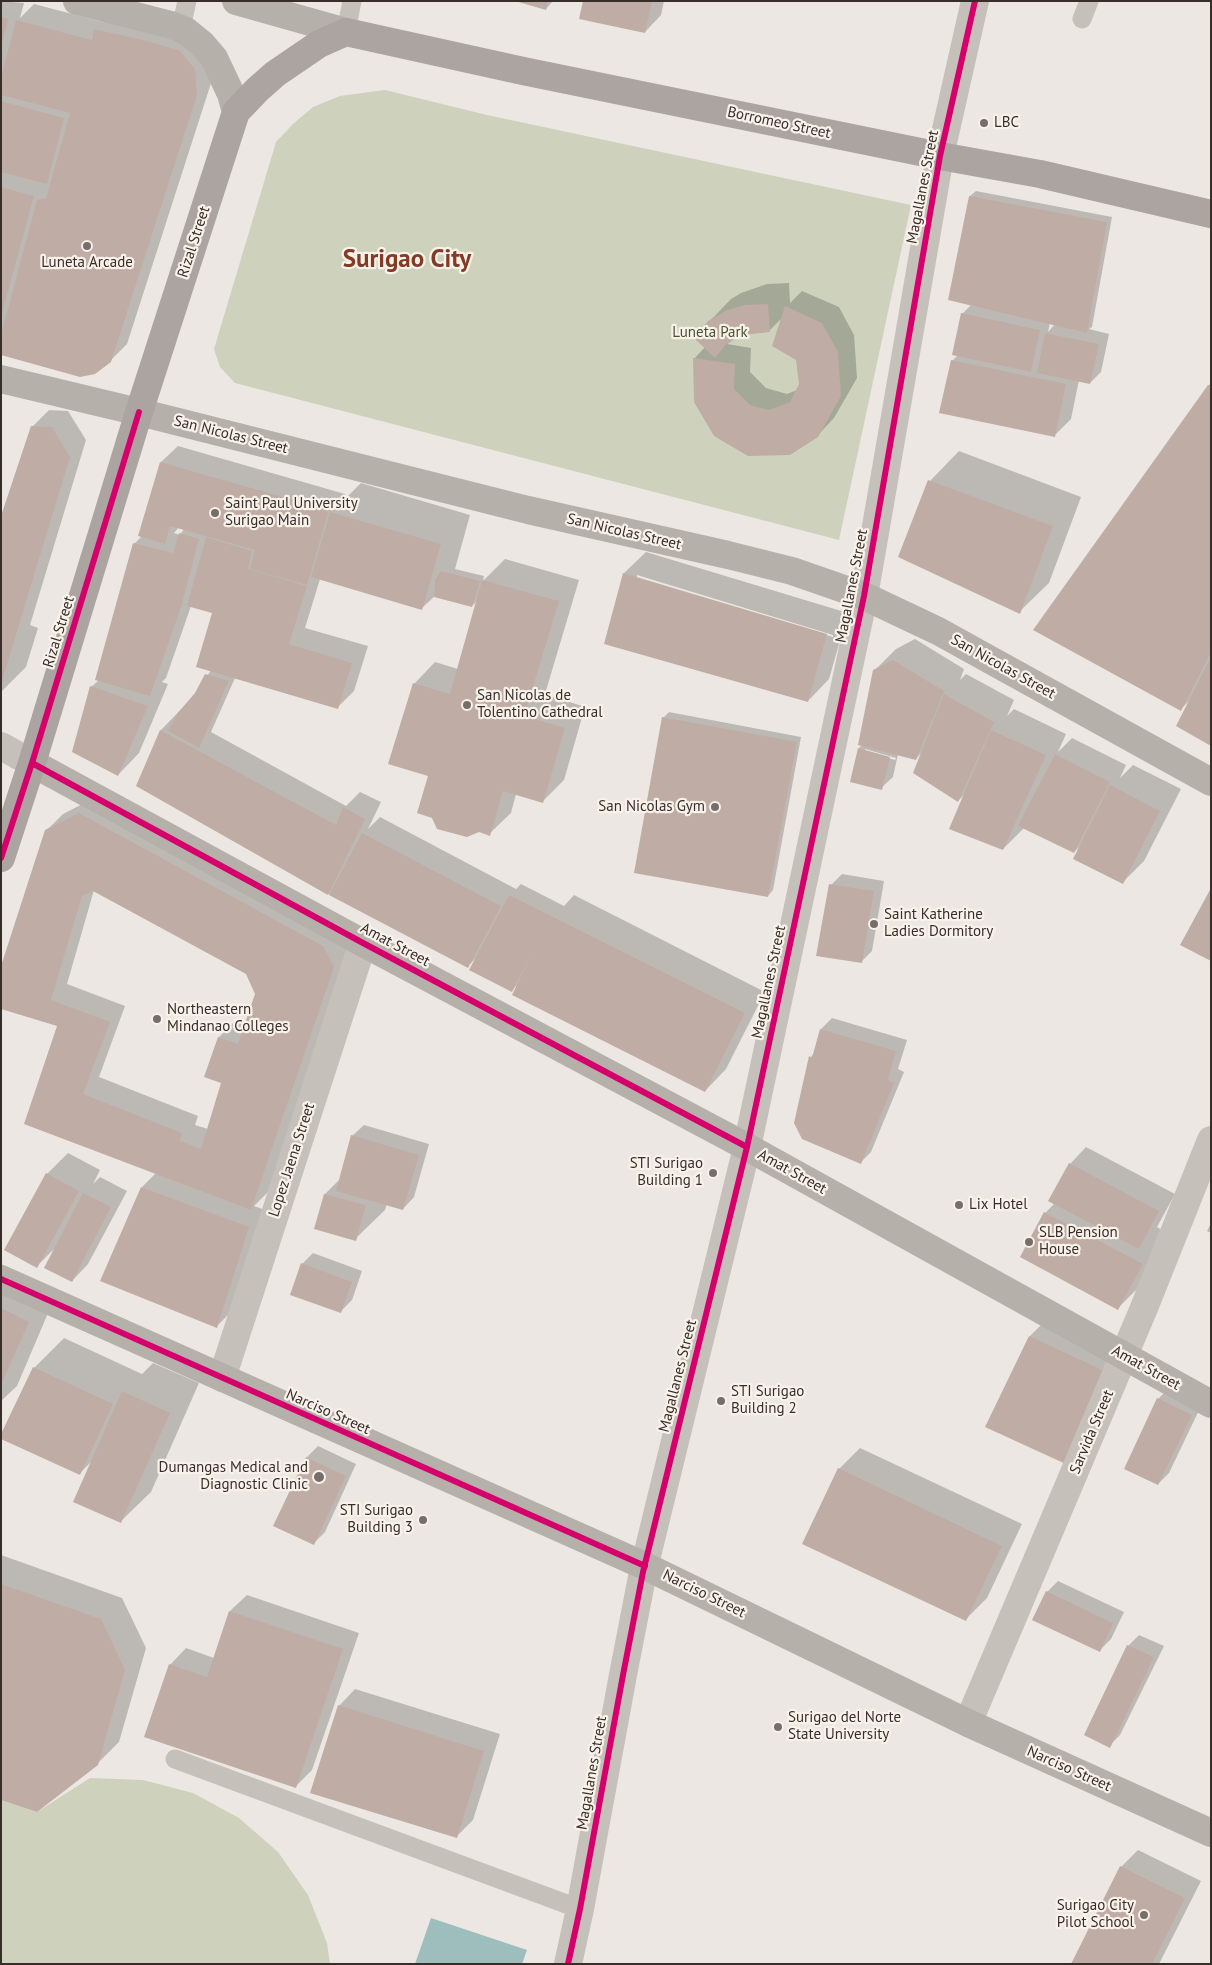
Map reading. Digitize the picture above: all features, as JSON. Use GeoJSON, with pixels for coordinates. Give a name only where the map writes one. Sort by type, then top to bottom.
{"type":"FeatureCollection","features":[{"type":"Feature","properties":{"kind":"main road"},"geometry":{"type":"LineString","coordinates":[[236,112],[257,90],[295,59],[319,44],[346,32]]}},
{"type":"Feature","properties":{"kind":"main road","name":"Borromeo Street"},"geometry":{"type":"LineString","coordinates":[[346,32],[523,71],[940,156],[1040,174],[1211,214]]}},
{"type":"Feature","properties":{"kind":"main road","name":"Rizal Street"},"geometry":{"type":"LineString","coordinates":[[1,858],[236,112]]}},
{"type":"Feature","properties":{"kind":"street"},"geometry":{"type":"LineString","coordinates":[[77,1],[180,28],[202,44],[214,58],[231,94],[236,112]]}},
{"type":"Feature","properties":{"kind":"street","name":"Borromeo Street"},"geometry":{"type":"LineString","coordinates":[[236,1],[346,32]]}},
{"type":"Feature","properties":{"kind":"street","name":"Magallanes Street"},"geometry":{"type":"LineString","coordinates":[[568,1964],[645,1566],[747,1147],[864,596],[940,156],[975,1]]}},
{"type":"Feature","properties":{"kind":"street","name":"San Nicolas Street"},"geometry":{"type":"LineString","coordinates":[[1,379],[140,412],[528,510],[792,571],[864,596],[938,631],[1211,782]]}},
{"type":"Feature","properties":{"kind":"street","name":"Amat Street"},"geometry":{"type":"LineString","coordinates":[[1,746],[363,943],[747,1147],[1211,1404]]}},
{"type":"Feature","properties":{"kind":"street","name":"Lopez Jaena Street"},"geometry":{"type":"LineString","coordinates":[[222,1378],[363,943]]}},
{"type":"Feature","properties":{"kind":"street","name":"Sarvida Street"},"geometry":{"type":"LineString","coordinates":[[968,1723],[1124,1356],[1211,1140]]}},
{"type":"Feature","properties":{"kind":"street","name":"Narciso Street"},"geometry":{"type":"LineString","coordinates":[[1,1279],[645,1566],[968,1723],[1211,1833]]}},
{"type":"Feature","properties":{"kind":"lane"},"geometry":{"type":"LineString","coordinates":[[180,28],[187,1]]}},
{"type":"Feature","properties":{"kind":"lane"},"geometry":{"type":"LineString","coordinates":[[346,32],[352,1]]}},
{"type":"Feature","properties":{"kind":"lane"},"geometry":{"type":"LineString","coordinates":[[1082,19],[1089,1]]}},
{"type":"Feature","properties":{"kind":"lane"},"geometry":{"type":"LineString","coordinates":[[175,1759],[580,1909]]}},
{"type":"Feature","properties":{"kind":"green space","name":"Luneta Park"},"geometry":{"type":"Polygon","coordinates":[[[385,90],[487,115],[911,205],[839,540],[235,383],[220,367],[214,349],[276,142],[313,107],[340,96],[385,90]]]}},
{"type":"Feature","properties":{"kind":"green space"},"geometry":{"type":"Polygon","coordinates":[[[90,1778],[143,1780],[193,1793],[239,1818],[278,1852],[308,1895],[327,1943],[330,1964],[1,1964],[1,1800],[37,1812],[90,1778]]]}},
{"type":"Feature","properties":{"kind":"water"},"geometry":{"type":"Polygon","coordinates":[[[431,1918],[527,1950],[522,1964],[415,1964],[431,1918]]]}},
{"type":"Feature","properties":{"kind":"building"},"geometry":{"type":"Polygon","coordinates":[[[515,1],[548,1],[546,10],[515,1]]]}},
{"type":"Feature","properties":{"kind":"building"},"geometry":{"type":"Polygon","coordinates":[[[583,1],[652,1],[645,33],[579,19],[583,1]]]}},
{"type":"Feature","properties":{"kind":"building"},"geometry":{"type":"Polygon","coordinates":[[[1,17],[8,19],[2,44],[1,44],[1,17]]]}},
{"type":"Feature","properties":{"kind":"building","name":"Luneta Arcade"},"geometry":{"type":"Polygon","coordinates":[[[16,20],[92,40],[94,29],[139,39],[179,50],[195,69],[197,95],[111,362],[95,374],[80,377],[1,355],[1,335],[37,200],[46,198],[70,113],[1,95],[1,78],[16,20]]]}},
{"type":"Feature","properties":{"kind":"building"},"geometry":{"type":"Polygon","coordinates":[[[1,101],[64,118],[47,184],[1,172],[1,101]]]}},
{"type":"Feature","properties":{"kind":"building"},"geometry":{"type":"Polygon","coordinates":[[[1,187],[34,196],[2,313],[1,313],[1,187]]]}},
{"type":"Feature","properties":{"kind":"building"},"geometry":{"type":"Polygon","coordinates":[[[969,196],[1107,222],[1087,333],[948,300],[969,196]]]}},
{"type":"Feature","properties":{"kind":"building"},"geometry":{"type":"Polygon","coordinates":[[[768,304],[770,332],[742,335],[727,343],[715,358],[693,337],[708,321],[727,310],[745,305],[768,304]]]}},
{"type":"Feature","properties":{"kind":"building"},"geometry":{"type":"Polygon","coordinates":[[[785,306],[822,323],[838,352],[841,396],[818,437],[790,455],[748,456],[714,436],[694,402],[693,358],[735,364],[734,389],[750,405],[769,410],[790,402],[799,384],[796,360],[772,346],[785,306]]]}},
{"type":"Feature","properties":{"kind":"building"},"geometry":{"type":"Polygon","coordinates":[[[961,313],[1040,330],[1031,372],[952,355],[961,313]]]}},
{"type":"Feature","properties":{"kind":"building"},"geometry":{"type":"Polygon","coordinates":[[[1045,333],[1099,344],[1090,384],[1037,373],[1045,333]]]}},
{"type":"Feature","properties":{"kind":"building"},"geometry":{"type":"Polygon","coordinates":[[[951,360],[1066,384],[1055,437],[939,413],[951,360]]]}},
{"type":"Feature","properties":{"kind":"building"},"geometry":{"type":"Polygon","coordinates":[[[1208,385],[1211,386],[1211,652],[1181,711],[1033,630],[1208,385]]]}},
{"type":"Feature","properties":{"kind":"building"},"geometry":{"type":"Polygon","coordinates":[[[31,426],[52,427],[70,457],[2,681],[1,516],[31,426]]]}},
{"type":"Feature","properties":{"kind":"building"},"geometry":{"type":"Polygon","coordinates":[[[160,462],[329,510],[307,585],[250,569],[255,550],[170,526],[165,544],[138,536],[160,462]]]}},
{"type":"Feature","properties":{"kind":"building"},"geometry":{"type":"Polygon","coordinates":[[[928,480],[1053,526],[1020,614],[898,557],[928,480]]]}},
{"type":"Feature","properties":{"kind":"building"},"geometry":{"type":"Polygon","coordinates":[[[330,512],[441,544],[422,610],[311,577],[330,512]]]}},
{"type":"Feature","properties":{"kind":"building"},"geometry":{"type":"Polygon","coordinates":[[[179,533],[199,539],[181,607],[150,696],[95,680],[133,543],[173,553],[179,533]]]}},
{"type":"Feature","properties":{"kind":"building"},"geometry":{"type":"Polygon","coordinates":[[[206,537],[252,551],[248,569],[307,586],[289,644],[352,663],[338,709],[196,667],[212,613],[187,606],[206,537]]]}},
{"type":"Feature","properties":{"kind":"building"},"geometry":{"type":"Polygon","coordinates":[[[441,571],[480,581],[472,607],[434,597],[435,580],[441,571]]]}},
{"type":"Feature","properties":{"kind":"building"},"geometry":{"type":"Polygon","coordinates":[[[623,573],[827,634],[808,702],[604,644],[623,573]]]}},
{"type":"Feature","properties":{"kind":"building","name":"San Nicolas de Tolentino Cathedral"},"geometry":{"type":"Polygon","coordinates":[[[482,580],[559,601],[524,716],[565,728],[543,803],[503,791],[490,836],[479,832],[467,837],[437,829],[432,818],[417,813],[428,776],[388,764],[413,683],[450,694],[482,580]]]}},
{"type":"Feature","properties":{"kind":"building"},"geometry":{"type":"Polygon","coordinates":[[[1211,657],[1211,746],[1176,726],[1211,657]]]}},
{"type":"Feature","properties":{"kind":"building"},"geometry":{"type":"Polygon","coordinates":[[[893,660],[944,691],[916,760],[858,745],[873,670],[893,660]]]}},
{"type":"Feature","properties":{"kind":"building"},"geometry":{"type":"Polygon","coordinates":[[[205,674],[229,681],[199,748],[168,731],[177,714],[195,693],[205,674]]]}},
{"type":"Feature","properties":{"kind":"building"},"geometry":{"type":"Polygon","coordinates":[[[90,686],[148,706],[118,776],[72,752],[90,686]]]}},
{"type":"Feature","properties":{"kind":"building"},"geometry":{"type":"Polygon","coordinates":[[[944,694],[994,722],[958,802],[913,773],[944,694]]]}},
{"type":"Feature","properties":{"kind":"building","name":"San Nicolas Gym"},"geometry":{"type":"Polygon","coordinates":[[[662,717],[797,742],[768,897],[634,873],[662,717]]]}},
{"type":"Feature","properties":{"kind":"building"},"geometry":{"type":"Polygon","coordinates":[[[160,730],[336,825],[343,807],[365,819],[328,895],[136,786],[160,730]]]}},
{"type":"Feature","properties":{"kind":"building"},"geometry":{"type":"Polygon","coordinates":[[[991,730],[1046,755],[1003,850],[949,829],[991,730]]]}},
{"type":"Feature","properties":{"kind":"building"},"geometry":{"type":"Polygon","coordinates":[[[858,748],[890,757],[882,790],[850,782],[858,748]]]}},
{"type":"Feature","properties":{"kind":"building"},"geometry":{"type":"Polygon","coordinates":[[[1055,754],[1110,782],[1074,853],[1018,826],[1055,754]]]}},
{"type":"Feature","properties":{"kind":"building"},"geometry":{"type":"Polygon","coordinates":[[[1110,785],[1160,811],[1123,884],[1073,859],[1110,785]]]}},
{"type":"Feature","properties":{"kind":"building"},"geometry":{"type":"Polygon","coordinates":[[[79,813],[323,946],[334,967],[251,1210],[24,1124],[57,1026],[1,1009],[1,966],[45,830],[79,813]],[[93,891],[82,896],[51,1000],[110,1022],[83,1094],[182,1133],[180,1141],[201,1149],[221,1083],[204,1077],[218,1037],[238,1044],[255,994],[246,974],[93,891]]]}},
{"type":"Feature","properties":{"kind":"building"},"geometry":{"type":"Polygon","coordinates":[[[362,833],[501,906],[468,968],[329,895],[362,833]]]}},
{"type":"Feature","properties":{"kind":"building"},"geometry":{"type":"Polygon","coordinates":[[[829,884],[874,891],[862,963],[816,956],[829,884]]]}},
{"type":"Feature","properties":{"kind":"building"},"geometry":{"type":"Polygon","coordinates":[[[1211,888],[1211,961],[1180,945],[1211,888]]]}},
{"type":"Feature","properties":{"kind":"building"},"geometry":{"type":"Polygon","coordinates":[[[509,895],[745,1013],[705,1092],[512,995],[533,951],[512,992],[469,970],[509,895]]]}},
{"type":"Feature","properties":{"kind":"building"},"geometry":{"type":"Polygon","coordinates":[[[820,1029],[896,1051],[888,1080],[894,1083],[861,1164],[802,1139],[794,1123],[809,1056],[812,1058],[820,1029]]]}},
{"type":"Feature","properties":{"kind":"building"},"geometry":{"type":"Polygon","coordinates":[[[351,1135],[419,1155],[403,1210],[336,1191],[351,1135]]]}},
{"type":"Feature","properties":{"kind":"building"},"geometry":{"type":"Polygon","coordinates":[[[1069,1163],[1159,1211],[1139,1249],[1048,1201],[1069,1163]]]}},
{"type":"Feature","properties":{"kind":"building"},"geometry":{"type":"Polygon","coordinates":[[[46,1173],[79,1191],[37,1268],[4,1250],[46,1173]]]}},
{"type":"Feature","properties":{"kind":"building"},"geometry":{"type":"Polygon","coordinates":[[[141,1187],[249,1227],[217,1328],[100,1281],[141,1187]]]}},
{"type":"Feature","properties":{"kind":"building"},"geometry":{"type":"Polygon","coordinates":[[[83,1193],[111,1207],[72,1282],[44,1268],[83,1193]]]}},
{"type":"Feature","properties":{"kind":"building"},"geometry":{"type":"Polygon","coordinates":[[[324,1194],[366,1205],[356,1241],[314,1229],[324,1194]]]}},
{"type":"Feature","properties":{"kind":"building"},"geometry":{"type":"Polygon","coordinates":[[[1044,1212],[1143,1264],[1118,1310],[1020,1257],[1044,1212]]]}},
{"type":"Feature","properties":{"kind":"building"},"geometry":{"type":"Polygon","coordinates":[[[301,1263],[352,1282],[341,1313],[290,1295],[301,1263]]]}},
{"type":"Feature","properties":{"kind":"building"},"geometry":{"type":"Polygon","coordinates":[[[1,1308],[29,1322],[1,1385],[1,1308]]]}},
{"type":"Feature","properties":{"kind":"building"},"geometry":{"type":"Polygon","coordinates":[[[1029,1336],[1111,1374],[1068,1465],[985,1427],[1029,1336]]]}},
{"type":"Feature","properties":{"kind":"building"},"geometry":{"type":"Polygon","coordinates":[[[33,1367],[113,1404],[80,1475],[1,1439],[1,1434],[33,1367]]]}},
{"type":"Feature","properties":{"kind":"building"},"geometry":{"type":"Polygon","coordinates":[[[122,1391],[170,1413],[121,1523],[73,1502],[122,1391]]]}},
{"type":"Feature","properties":{"kind":"building"},"geometry":{"type":"Polygon","coordinates":[[[1157,1398],[1192,1415],[1158,1485],[1124,1469],[1157,1398]]]}},
{"type":"Feature","properties":{"kind":"building"},"geometry":{"type":"Polygon","coordinates":[[[306,1457],[346,1476],[314,1545],[273,1526],[306,1457]]]}},
{"type":"Feature","properties":{"kind":"building"},"geometry":{"type":"Polygon","coordinates":[[[838,1468],[1002,1546],[966,1621],[802,1544],[838,1468]]]}},
{"type":"Feature","properties":{"kind":"building"},"geometry":{"type":"Polygon","coordinates":[[[1,1584],[101,1619],[125,1670],[98,1765],[37,1812],[1,1800],[1,1584]]]}},
{"type":"Feature","properties":{"kind":"building"},"geometry":{"type":"Polygon","coordinates":[[[1046,1591],[1113,1623],[1100,1652],[1032,1620],[1046,1591]]]}},
{"type":"Feature","properties":{"kind":"building"},"geometry":{"type":"Polygon","coordinates":[[[229,1611],[343,1649],[296,1788],[144,1737],[169,1664],[207,1677],[229,1611]]]}},
{"type":"Feature","properties":{"kind":"building"},"geometry":{"type":"Polygon","coordinates":[[[1127,1645],[1154,1657],[1110,1748],[1084,1735],[1127,1645]]]}},
{"type":"Feature","properties":{"kind":"building"},"geometry":{"type":"Polygon","coordinates":[[[338,1705],[484,1751],[457,1838],[310,1793],[338,1705]]]}},
{"type":"Feature","properties":{"kind":"building"},"geometry":{"type":"Polygon","coordinates":[[[1120,1866],[1185,1898],[1152,1964],[1071,1964],[1120,1866]]]}},
{"type":"Feature","properties":{"kind":"cycle path"},"geometry":{"type":"LineString","coordinates":[[568,1964],[643,1572],[747,1147],[864,596],[940,156],[975,1]]}},
{"type":"Feature","properties":{"kind":"cycle path"},"geometry":{"type":"LineString","coordinates":[[1,858],[32,763],[139,412]]}},
{"type":"Feature","properties":{"kind":"cycle path"},"geometry":{"type":"LineString","coordinates":[[32,763],[363,943],[747,1147]]}},
{"type":"Feature","properties":{"kind":"cycle path"},"geometry":{"type":"LineString","coordinates":[[1,1279],[645,1566]]}},
{"type":"Feature","properties":{"kind":"place","name":"LBC"},"geometry":{"type":"Point","coordinates":[984,123]}},
{"type":"Feature","properties":{"kind":"place","name":"Luneta Arcade"},"geometry":{"type":"Point","coordinates":[87,246]}},
{"type":"Feature","properties":{"kind":"place","name":"Saint Paul University Surigao Main"},"geometry":{"type":"Point","coordinates":[215,513]}},
{"type":"Feature","properties":{"kind":"place","name":"San Nicolas de Tolentino Cathedral"},"geometry":{"type":"Point","coordinates":[467,705]}},
{"type":"Feature","properties":{"kind":"place","name":"San Nicolas Gym"},"geometry":{"type":"Point","coordinates":[715,807]}},
{"type":"Feature","properties":{"kind":"place","name":"Saint Katherine Ladies Dormitory"},"geometry":{"type":"Point","coordinates":[874,924]}},
{"type":"Feature","properties":{"kind":"place","name":"Northeastern Mindanao Colleges"},"geometry":{"type":"Point","coordinates":[157,1019]}},
{"type":"Feature","properties":{"kind":"place","name":"STI Surigao Building 1"},"geometry":{"type":"Point","coordinates":[713,1173]}},
{"type":"Feature","properties":{"kind":"place","name":"Lix Hotel"},"geometry":{"type":"Point","coordinates":[959,1205]}},
{"type":"Feature","properties":{"kind":"place","name":"SLB Pension House"},"geometry":{"type":"Point","coordinates":[1029,1242]}},
{"type":"Feature","properties":{"kind":"place","name":"STI Surigao Building 2"},"geometry":{"type":"Point","coordinates":[721,1401]}},
{"type":"Feature","properties":{"kind":"place","name":"Dumangas Medical and Diagnostic Clinic"},"geometry":{"type":"Point","coordinates":[319,1477]}},
{"type":"Feature","properties":{"kind":"place","name":"STI Surigao Building 3"},"geometry":{"type":"Point","coordinates":[423,1520]}},
{"type":"Feature","properties":{"kind":"place","name":"Surigao del Norte State University"},"geometry":{"type":"Point","coordinates":[778,1727]}},
{"type":"Feature","properties":{"kind":"place","name":"Surigao City Pilot School"},"geometry":{"type":"Point","coordinates":[1144,1915]}},
{"type":"Feature","properties":{"kind":"district","name":"Surigao City"},"geometry":{"type":"Point","coordinates":[407,260]}}]}
